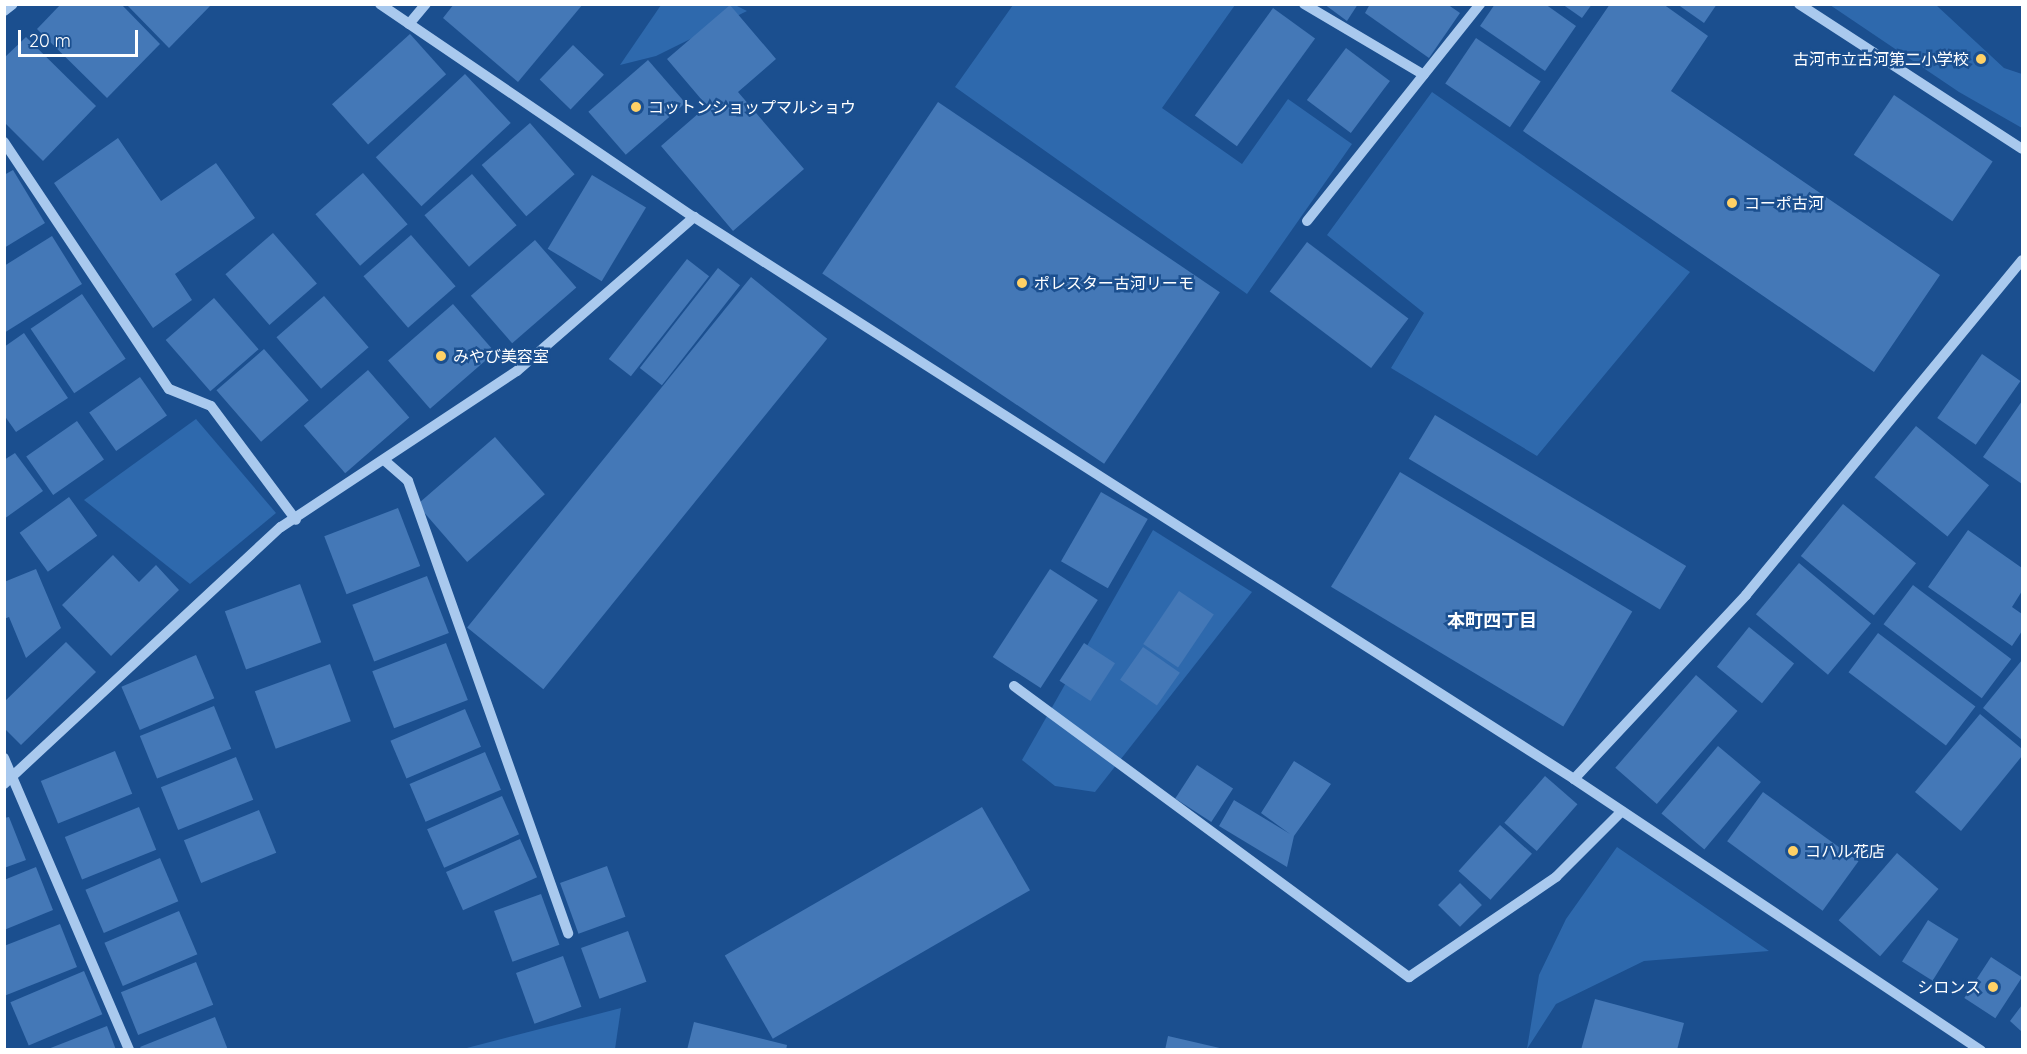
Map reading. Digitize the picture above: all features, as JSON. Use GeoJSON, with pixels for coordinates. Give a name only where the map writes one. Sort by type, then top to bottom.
{"type":"FeatureCollection","features":[{"type":"Feature","properties":{"kind":"street"},"geometry":{"type":"LineString","coordinates":[[4,11],[13,4]]}},
{"type":"Feature","properties":{"kind":"street"},"geometry":{"type":"LineString","coordinates":[[380,4],[694,217],[1574,779],[1981,1050]]}},
{"type":"Feature","properties":{"kind":"street"},"geometry":{"type":"LineString","coordinates":[[409,24],[426,4]]}},
{"type":"Feature","properties":{"kind":"street"},"geometry":{"type":"LineString","coordinates":[[1304,4],[1424,75]]}},
{"type":"Feature","properties":{"kind":"street"},"geometry":{"type":"LineString","coordinates":[[1308,221],[1480,4]]}},
{"type":"Feature","properties":{"kind":"street"},"geometry":{"type":"LineString","coordinates":[[1799,4],[2022,149]]}},
{"type":"Feature","properties":{"kind":"street"},"geometry":{"type":"LineString","coordinates":[[4,142],[169,389],[211,406],[296,519]]}},
{"type":"Feature","properties":{"kind":"street"},"geometry":{"type":"LineString","coordinates":[[9,781],[159,637],[282,527],[517,371],[694,217]]}},
{"type":"Feature","properties":{"kind":"street"},"geometry":{"type":"LineString","coordinates":[[1574,779],[1746,595],[2022,260]]}},
{"type":"Feature","properties":{"kind":"street"},"geometry":{"type":"LineString","coordinates":[[384,460],[408,481],[568,934]]}},
{"type":"Feature","properties":{"kind":"street"},"geometry":{"type":"LineString","coordinates":[[1014,686],[1409,977],[1556,878],[1622,811]]}},
{"type":"Feature","properties":{"kind":"street"},"geometry":{"type":"LineString","coordinates":[[4,758],[9,781],[129,1050]]}},
{"type":"Feature","properties":{"kind":"shaded area"},"geometry":{"type":"Polygon","coordinates":[[[661,5],[735,5],[747,11],[656,56],[620,65],[661,5]]]}},
{"type":"Feature","properties":{"kind":"shaded area"},"geometry":{"type":"Polygon","coordinates":[[[1013,5],[1235,5],[1162,108],[1242,164],[1288,99],[1352,144],[1247,294],[955,87],[1013,5]]]}},
{"type":"Feature","properties":{"kind":"shaded area","name":"古河市立古河第二小学校"},"geometry":{"type":"Polygon","coordinates":[[[1830,5],[1936,5],[2004,68],[2022,74],[2022,128],[1959,92],[1830,5]]]}},
{"type":"Feature","properties":{"kind":"shaded area"},"geometry":{"type":"Polygon","coordinates":[[[1432,92],[1690,272],[1537,456],[1391,368],[1424,313],[1327,235],[1432,92]]]}},
{"type":"Feature","properties":{"kind":"shaded area"},"geometry":{"type":"Polygon","coordinates":[[[196,419],[276,513],[190,584],[84,500],[196,419]]]}},
{"type":"Feature","properties":{"kind":"shaded area"},"geometry":{"type":"Polygon","coordinates":[[[1153,530],[1252,592],[1095,792],[1055,786],[1022,760],[1153,530]]]}},
{"type":"Feature","properties":{"kind":"shaded area"},"geometry":{"type":"Polygon","coordinates":[[[1617,847],[1769,951],[1644,961],[1556,1004],[1527,1049],[1539,975],[1566,919],[1617,847]]]}},
{"type":"Feature","properties":{"kind":"shaded area"},"geometry":{"type":"Polygon","coordinates":[[[621,1008],[615,1049],[463,1049],[621,1008]]]}},
{"type":"Feature","properties":{"kind":"building"},"geometry":{"type":"Polygon","coordinates":[[[61,4],[121,4],[160,44],[107,98],[37,29],[61,4]]]}},
{"type":"Feature","properties":{"kind":"building"},"geometry":{"type":"Polygon","coordinates":[[[126,4],[212,4],[169,48],[126,4]]]}},
{"type":"Feature","properties":{"kind":"building"},"geometry":{"type":"Polygon","coordinates":[[[454,4],[583,4],[518,82],[443,18],[454,4]]]}},
{"type":"Feature","properties":{"kind":"building"},"geometry":{"type":"Polygon","coordinates":[[[1324,4],[1358,4],[1347,21],[1324,4]]]}},
{"type":"Feature","properties":{"kind":"building"},"geometry":{"type":"Polygon","coordinates":[[[1370,4],[1447,4],[1460,13],[1429,58],[1365,13],[1370,4]]]}},
{"type":"Feature","properties":{"kind":"building"},"geometry":{"type":"Polygon","coordinates":[[[1495,4],[1545,4],[1576,26],[1545,71],[1480,26],[1495,4]]]}},
{"type":"Feature","properties":{"kind":"building"},"geometry":{"type":"Polygon","coordinates":[[[1562,4],[1592,4],[1582,18],[1562,4]]]}},
{"type":"Feature","properties":{"kind":"building","name":"コーポ古河"},"geometry":{"type":"Polygon","coordinates":[[[1610,4],[1663,4],[1708,36],[1671,91],[1940,275],[1874,372],[1523,131],[1610,4]]]}},
{"type":"Feature","properties":{"kind":"building"},"geometry":{"type":"Polygon","coordinates":[[[1677,4],[1717,4],[1704,23],[1677,4]]]}},
{"type":"Feature","properties":{"kind":"building"},"geometry":{"type":"Polygon","coordinates":[[[730,5],[776,59],[738,92],[804,169],[733,231],[661,146],[707,106],[667,59],[730,5]]]}},
{"type":"Feature","properties":{"kind":"building"},"geometry":{"type":"Polygon","coordinates":[[[1273,8],[1315,39],[1237,146],[1195,116],[1273,8]]]}},
{"type":"Feature","properties":{"kind":"building"},"geometry":{"type":"Polygon","coordinates":[[[410,34],[446,74],[368,144],[332,104],[410,34]]]}},
{"type":"Feature","properties":{"kind":"building"},"geometry":{"type":"Polygon","coordinates":[[[26,37],[96,106],[43,161],[4,122],[4,58],[26,37]]]}},
{"type":"Feature","properties":{"kind":"building"},"geometry":{"type":"Polygon","coordinates":[[[1476,38],[1541,82],[1510,127],[1445,84],[1476,38]]]}},
{"type":"Feature","properties":{"kind":"building"},"geometry":{"type":"Polygon","coordinates":[[[573,45],[604,75],[571,109],[540,80],[573,45]]]}},
{"type":"Feature","properties":{"kind":"building"},"geometry":{"type":"Polygon","coordinates":[[[1346,48],[1390,81],[1351,133],[1307,100],[1346,48]]]}},
{"type":"Feature","properties":{"kind":"building","name":"コットンショップマルショウ"},"geometry":{"type":"Polygon","coordinates":[[[648,60],[685,103],[626,155],[588,112],[648,60]]]}},
{"type":"Feature","properties":{"kind":"building"},"geometry":{"type":"Polygon","coordinates":[[[465,74],[511,123],[421,206],[376,157],[465,74]]]}},
{"type":"Feature","properties":{"kind":"building"},"geometry":{"type":"Polygon","coordinates":[[[1894,95],[1993,162],[1952,221],[1854,155],[1894,95]]]}},
{"type":"Feature","properties":{"kind":"building","name":"ポレスター古河リーモ"},"geometry":{"type":"Polygon","coordinates":[[[938,102],[1220,292],[1104,464],[822,274],[938,102]]]}},
{"type":"Feature","properties":{"kind":"building"},"geometry":{"type":"Polygon","coordinates":[[[530,123],[575,174],[526,216],[482,165],[530,123]]]}},
{"type":"Feature","properties":{"kind":"building"},"geometry":{"type":"Polygon","coordinates":[[[118,138],[161,201],[216,163],[255,218],[175,274],[192,300],[153,328],[54,183],[118,138]]]}},
{"type":"Feature","properties":{"kind":"building"},"geometry":{"type":"Polygon","coordinates":[[[13,170],[45,223],[4,248],[4,175],[13,170]]]}},
{"type":"Feature","properties":{"kind":"building"},"geometry":{"type":"Polygon","coordinates":[[[363,173],[408,224],[360,266],[315,214],[363,173]]]}},
{"type":"Feature","properties":{"kind":"building"},"geometry":{"type":"Polygon","coordinates":[[[472,174],[517,225],[469,267],[424,215],[472,174]]]}},
{"type":"Feature","properties":{"kind":"building"},"geometry":{"type":"Polygon","coordinates":[[[592,175],[646,207],[602,281],[548,249],[592,175]]]}},
{"type":"Feature","properties":{"kind":"building"},"geometry":{"type":"Polygon","coordinates":[[[273,233],[317,284],[269,325],[225,274],[273,233]]]}},
{"type":"Feature","properties":{"kind":"building"},"geometry":{"type":"Polygon","coordinates":[[[411,235],[456,286],[408,328],[363,276],[411,235]]]}},
{"type":"Feature","properties":{"kind":"building"},"geometry":{"type":"Polygon","coordinates":[[[52,236],[82,284],[4,333],[4,266],[52,236]]]}},
{"type":"Feature","properties":{"kind":"building"},"geometry":{"type":"Polygon","coordinates":[[[535,240],[576,288],[512,343],[471,296],[535,240]]]}},
{"type":"Feature","properties":{"kind":"building"},"geometry":{"type":"Polygon","coordinates":[[[1307,242],[1408,318],[1371,368],[1270,292],[1307,242]]]}},
{"type":"Feature","properties":{"kind":"building"},"geometry":{"type":"Polygon","coordinates":[[[687,259],[709,276],[631,376],[609,359],[687,259]]]}},
{"type":"Feature","properties":{"kind":"building"},"geometry":{"type":"Polygon","coordinates":[[[718,268],[740,285],[662,385],[640,368],[718,268]]]}},
{"type":"Feature","properties":{"kind":"building"},"geometry":{"type":"Polygon","coordinates":[[[751,277],[827,339],[543,689],[467,627],[751,277]]]}},
{"type":"Feature","properties":{"kind":"building"},"geometry":{"type":"Polygon","coordinates":[[[82,294],[126,359],[74,393],[31,329],[82,294]]]}},
{"type":"Feature","properties":{"kind":"building"},"geometry":{"type":"Polygon","coordinates":[[[324,296],[369,347],[321,389],[276,337],[324,296]]]}},
{"type":"Feature","properties":{"kind":"building"},"geometry":{"type":"Polygon","coordinates":[[[214,298],[259,349],[210,391],[166,340],[214,298]]]}},
{"type":"Feature","properties":{"kind":"building","name":"みやび美容室"},"geometry":{"type":"Polygon","coordinates":[[[453,304],[495,352],[430,409],[388,360],[453,304]]]}},
{"type":"Feature","properties":{"kind":"building"},"geometry":{"type":"Polygon","coordinates":[[[24,333],[68,398],[16,432],[4,415],[4,347],[24,333]]]}},
{"type":"Feature","properties":{"kind":"building"},"geometry":{"type":"Polygon","coordinates":[[[264,349],[309,400],[261,442],[216,390],[264,349]]]}},
{"type":"Feature","properties":{"kind":"building"},"geometry":{"type":"Polygon","coordinates":[[[1982,354],[2021,381],[1976,445],[1937,418],[1982,354]]]}},
{"type":"Feature","properties":{"kind":"building"},"geometry":{"type":"Polygon","coordinates":[[[368,370],[409,418],[345,473],[304,426],[368,370]]]}},
{"type":"Feature","properties":{"kind":"building"},"geometry":{"type":"Polygon","coordinates":[[[140,377],[167,416],[116,451],[89,413],[140,377]]]}},
{"type":"Feature","properties":{"kind":"building"},"geometry":{"type":"Polygon","coordinates":[[[2022,401],[2022,484],[1983,457],[2022,401]]]}},
{"type":"Feature","properties":{"kind":"building"},"geometry":{"type":"Polygon","coordinates":[[[1435,415],[1686,566],[1660,610],[1409,459],[1435,415]]]}},
{"type":"Feature","properties":{"kind":"building"},"geometry":{"type":"Polygon","coordinates":[[[77,421],[104,460],[53,495],[26,457],[77,421]]]}},
{"type":"Feature","properties":{"kind":"building"},"geometry":{"type":"Polygon","coordinates":[[[1916,426],[1989,485],[1948,536],[1874,477],[1916,426]]]}},
{"type":"Feature","properties":{"kind":"building"},"geometry":{"type":"Polygon","coordinates":[[[495,437],[545,494],[467,562],[417,505],[495,437]]]}},
{"type":"Feature","properties":{"kind":"building"},"geometry":{"type":"Polygon","coordinates":[[[15,453],[43,491],[4,519],[4,460],[15,453]]]}},
{"type":"Feature","properties":{"kind":"building"},"geometry":{"type":"Polygon","coordinates":[[[1400,472],[1632,612],[1563,726],[1331,587],[1400,472]]]}},
{"type":"Feature","properties":{"kind":"building"},"geometry":{"type":"Polygon","coordinates":[[[1101,492],[1148,519],[1108,588],[1061,561],[1101,492]]]}},
{"type":"Feature","properties":{"kind":"building"},"geometry":{"type":"Polygon","coordinates":[[[69,497],[97,536],[48,572],[20,533],[69,497]]]}},
{"type":"Feature","properties":{"kind":"building"},"geometry":{"type":"Polygon","coordinates":[[[1843,504],[1916,563],[1874,615],[1801,556],[1843,504]]]}},
{"type":"Feature","properties":{"kind":"building"},"geometry":{"type":"Polygon","coordinates":[[[398,508],[420,566],[346,594],[324,536],[398,508]]]}},
{"type":"Feature","properties":{"kind":"building"},"geometry":{"type":"Polygon","coordinates":[[[1968,530],[2022,568],[2022,591],[2012,607],[2022,614],[2022,631],[2012,646],[1928,587],[1968,530]]]}},
{"type":"Feature","properties":{"kind":"building"},"geometry":{"type":"Polygon","coordinates":[[[113,555],[139,582],[156,565],[179,590],[111,656],[62,605],[113,555]]]}},
{"type":"Feature","properties":{"kind":"building"},"geometry":{"type":"Polygon","coordinates":[[[1799,563],[1871,623],[1828,675],[1756,614],[1799,563]]]}},
{"type":"Feature","properties":{"kind":"building"},"geometry":{"type":"Polygon","coordinates":[[[36,569],[61,628],[26,658],[9,617],[4,619],[4,582],[36,569]]]}},
{"type":"Feature","properties":{"kind":"building"},"geometry":{"type":"Polygon","coordinates":[[[1050,569],[1098,600],[1041,688],[993,657],[1050,569]]]}},
{"type":"Feature","properties":{"kind":"building"},"geometry":{"type":"Polygon","coordinates":[[[427,576],[449,633],[374,662],[352,605],[427,576]]]}},
{"type":"Feature","properties":{"kind":"building"},"geometry":{"type":"Polygon","coordinates":[[[300,584],[321,642],[246,670],[225,611],[300,584]]]}},
{"type":"Feature","properties":{"kind":"building"},"geometry":{"type":"Polygon","coordinates":[[[1913,585],[2011,659],[1982,698],[1884,624],[1913,585]]]}},
{"type":"Feature","properties":{"kind":"building"},"geometry":{"type":"Polygon","coordinates":[[[1179,591],[1214,614],[1178,668],[1143,644],[1179,591]]]}},
{"type":"Feature","properties":{"kind":"building"},"geometry":{"type":"Polygon","coordinates":[[[1749,627],[1794,664],[1762,703],[1717,667],[1749,627]]]}},
{"type":"Feature","properties":{"kind":"building"},"geometry":{"type":"Polygon","coordinates":[[[1878,633],[1975,706],[1946,746],[1849,672],[1878,633]]]}},
{"type":"Feature","properties":{"kind":"building"},"geometry":{"type":"Polygon","coordinates":[[[66,642],[96,672],[21,745],[4,728],[4,702],[66,642]]]}},
{"type":"Feature","properties":{"kind":"building"},"geometry":{"type":"Polygon","coordinates":[[[446,643],[468,700],[394,728],[372,671],[446,643]]]}},
{"type":"Feature","properties":{"kind":"building"},"geometry":{"type":"Polygon","coordinates":[[[1084,643],[1115,663],[1091,701],[1059,681],[1084,643]]]}},
{"type":"Feature","properties":{"kind":"building"},"geometry":{"type":"Polygon","coordinates":[[[1143,647],[1180,673],[1157,706],[1120,680],[1143,647]]]}},
{"type":"Feature","properties":{"kind":"building"},"geometry":{"type":"Polygon","coordinates":[[[196,655],[214,698],[140,730],[121,687],[196,655]]]}},
{"type":"Feature","properties":{"kind":"building"},"geometry":{"type":"Polygon","coordinates":[[[2022,660],[2022,740],[1983,708],[2022,660]]]}},
{"type":"Feature","properties":{"kind":"building"},"geometry":{"type":"Polygon","coordinates":[[[330,664],[351,721],[276,749],[255,691],[330,664]]]}},
{"type":"Feature","properties":{"kind":"building"},"geometry":{"type":"Polygon","coordinates":[[[1696,675],[1738,711],[1657,804],[1615,768],[1696,675]]]}},
{"type":"Feature","properties":{"kind":"building"},"geometry":{"type":"Polygon","coordinates":[[[214,706],[231,749],[157,779],[140,736],[214,706]]]}},
{"type":"Feature","properties":{"kind":"building"},"geometry":{"type":"Polygon","coordinates":[[[465,709],[481,747],[406,778],[390,741],[465,709]]]}},
{"type":"Feature","properties":{"kind":"building"},"geometry":{"type":"Polygon","coordinates":[[[1980,714],[2022,749],[2022,756],[1961,831],[1915,792],[1980,714]]]}},
{"type":"Feature","properties":{"kind":"building"},"geometry":{"type":"Polygon","coordinates":[[[1718,746],[1761,782],[1704,849],[1661,813],[1718,746]]]}},
{"type":"Feature","properties":{"kind":"building"},"geometry":{"type":"Polygon","coordinates":[[[115,751],[132,794],[58,824],[41,781],[115,751]]]}},
{"type":"Feature","properties":{"kind":"building"},"geometry":{"type":"Polygon","coordinates":[[[485,752],[501,790],[426,822],[410,784],[485,752]]]}},
{"type":"Feature","properties":{"kind":"building"},"geometry":{"type":"Polygon","coordinates":[[[236,757],[253,800],[178,830],[161,787],[236,757]]]}},
{"type":"Feature","properties":{"kind":"building"},"geometry":{"type":"Polygon","coordinates":[[[1294,761],[1331,784],[1294,836],[1287,867],[1219,826],[1234,800],[1290,834],[1261,813],[1294,761]]]}},
{"type":"Feature","properties":{"kind":"building"},"geometry":{"type":"Polygon","coordinates":[[[1197,765],[1233,788],[1211,822],[1175,799],[1197,765]]]}},
{"type":"Feature","properties":{"kind":"building"},"geometry":{"type":"Polygon","coordinates":[[[1545,776],[1577,804],[1537,851],[1504,823],[1545,776]]]}},
{"type":"Feature","properties":{"kind":"building","name":"コハル花店"},"geometry":{"type":"Polygon","coordinates":[[[1763,792],[1858,861],[1823,911],[1727,841],[1763,792]]]}},
{"type":"Feature","properties":{"kind":"building"},"geometry":{"type":"Polygon","coordinates":[[[502,796],[519,834],[444,868],[427,829],[502,796]]]}},
{"type":"Feature","properties":{"kind":"building"},"geometry":{"type":"Polygon","coordinates":[[[139,807],[156,850],[82,880],[65,837],[139,807]]]}},
{"type":"Feature","properties":{"kind":"building"},"geometry":{"type":"Polygon","coordinates":[[[982,807],[1030,890],[773,1039],[725,956],[982,807]]]}},
{"type":"Feature","properties":{"kind":"building"},"geometry":{"type":"Polygon","coordinates":[[[259,810],[276,853],[201,883],[184,840],[259,810]]]}},
{"type":"Feature","properties":{"kind":"building"},"geometry":{"type":"Polygon","coordinates":[[[9,817],[26,860],[4,868],[4,818],[9,817]]]}},
{"type":"Feature","properties":{"kind":"building"},"geometry":{"type":"Polygon","coordinates":[[[1500,825],[1532,854],[1490,900],[1459,871],[1500,825]]]}},
{"type":"Feature","properties":{"kind":"building"},"geometry":{"type":"Polygon","coordinates":[[[520,839],[537,877],[463,910],[446,872],[520,839]]]}},
{"type":"Feature","properties":{"kind":"building"},"geometry":{"type":"Polygon","coordinates":[[[1897,853],[1939,889],[1880,956],[1839,920],[1897,853]]]}},
{"type":"Feature","properties":{"kind":"building"},"geometry":{"type":"Polygon","coordinates":[[[160,858],[178,901],[104,933],[85,890],[160,858]]]}},
{"type":"Feature","properties":{"kind":"building"},"geometry":{"type":"Polygon","coordinates":[[[607,866],[625,917],[578,934],[560,883],[607,866]]]}},
{"type":"Feature","properties":{"kind":"building"},"geometry":{"type":"Polygon","coordinates":[[[36,867],[53,910],[4,930],[4,880],[36,867]]]}},
{"type":"Feature","properties":{"kind":"building"},"geometry":{"type":"Polygon","coordinates":[[[1460,883],[1482,905],[1460,927],[1438,905],[1460,883]]]}},
{"type":"Feature","properties":{"kind":"building"},"geometry":{"type":"Polygon","coordinates":[[[541,894],[559,945],[512,962],[494,911],[541,894]]]}},
{"type":"Feature","properties":{"kind":"building"},"geometry":{"type":"Polygon","coordinates":[[[179,911],[197,954],[123,986],[104,943],[179,911]]]}},
{"type":"Feature","properties":{"kind":"building"},"geometry":{"type":"Polygon","coordinates":[[[1928,920],[1959,939],[1933,981],[1902,962],[1928,920]]]}},
{"type":"Feature","properties":{"kind":"building"},"geometry":{"type":"Polygon","coordinates":[[[60,924],[77,967],[4,996],[4,946],[60,924]]]}},
{"type":"Feature","properties":{"kind":"building"},"geometry":{"type":"Polygon","coordinates":[[[628,931],[646,982],[599,999],[581,948],[628,931]]]}},
{"type":"Feature","properties":{"kind":"building"},"geometry":{"type":"Polygon","coordinates":[[[563,956],[581,1007],[534,1024],[516,973],[563,956]]]}},
{"type":"Feature","properties":{"kind":"building","name":"シロンス"},"geometry":{"type":"Polygon","coordinates":[[[1991,957],[2022,977],[1995,1018],[1964,998],[1991,957]]]}},
{"type":"Feature","properties":{"kind":"building"},"geometry":{"type":"Polygon","coordinates":[[[196,962],[213,1005],[138,1035],[121,992],[196,962]]]}},
{"type":"Feature","properties":{"kind":"building"},"geometry":{"type":"Polygon","coordinates":[[[84,971],[102,1014],[29,1046],[10,1002],[84,971]]]}},
{"type":"Feature","properties":{"kind":"building"},"geometry":{"type":"Polygon","coordinates":[[[1595,999],[1684,1023],[1677,1050],[1581,1050],[1595,999]]]}},
{"type":"Feature","properties":{"kind":"building"},"geometry":{"type":"Polygon","coordinates":[[[2022,1005],[2022,1032],[2010,1021],[2022,1005]]]}},
{"type":"Feature","properties":{"kind":"building"},"geometry":{"type":"Polygon","coordinates":[[[215,1017],[228,1050],[142,1050],[140,1047],[215,1017]]]}},
{"type":"Feature","properties":{"kind":"building"},"geometry":{"type":"Polygon","coordinates":[[[694,1022],[787,1045],[786,1050],[687,1050],[694,1022]]]}},
{"type":"Feature","properties":{"kind":"building"},"geometry":{"type":"Polygon","coordinates":[[[107,1026],[116,1050],[48,1050],[48,1049],[107,1026]]]}},
{"type":"Feature","properties":{"kind":"building"},"geometry":{"type":"Polygon","coordinates":[[[1168,1036],[1224,1049],[1224,1050],[1165,1050],[1168,1036]]]}},
{"type":"Feature","properties":{"kind":"place","name":"古河市立古河第二小学校"},"geometry":{"type":"Point","coordinates":[1981,59]}},
{"type":"Feature","properties":{"kind":"place","name":"コットンショップマルショウ"},"geometry":{"type":"Point","coordinates":[636,107]}},
{"type":"Feature","properties":{"kind":"place","name":"コーポ古河"},"geometry":{"type":"Point","coordinates":[1732,203]}},
{"type":"Feature","properties":{"kind":"place","name":"ポレスター古河リーモ"},"geometry":{"type":"Point","coordinates":[1022,283]}},
{"type":"Feature","properties":{"kind":"place","name":"みやび美容室"},"geometry":{"type":"Point","coordinates":[441,356]}},
{"type":"Feature","properties":{"kind":"place","name":"コハル花店"},"geometry":{"type":"Point","coordinates":[1793,851]}},
{"type":"Feature","properties":{"kind":"place","name":"シロンス"},"geometry":{"type":"Point","coordinates":[1993,987]}},
{"type":"Feature","properties":{"kind":"district","name":"本町四丁目"},"geometry":{"type":"Point","coordinates":[1492,621]}}]}
